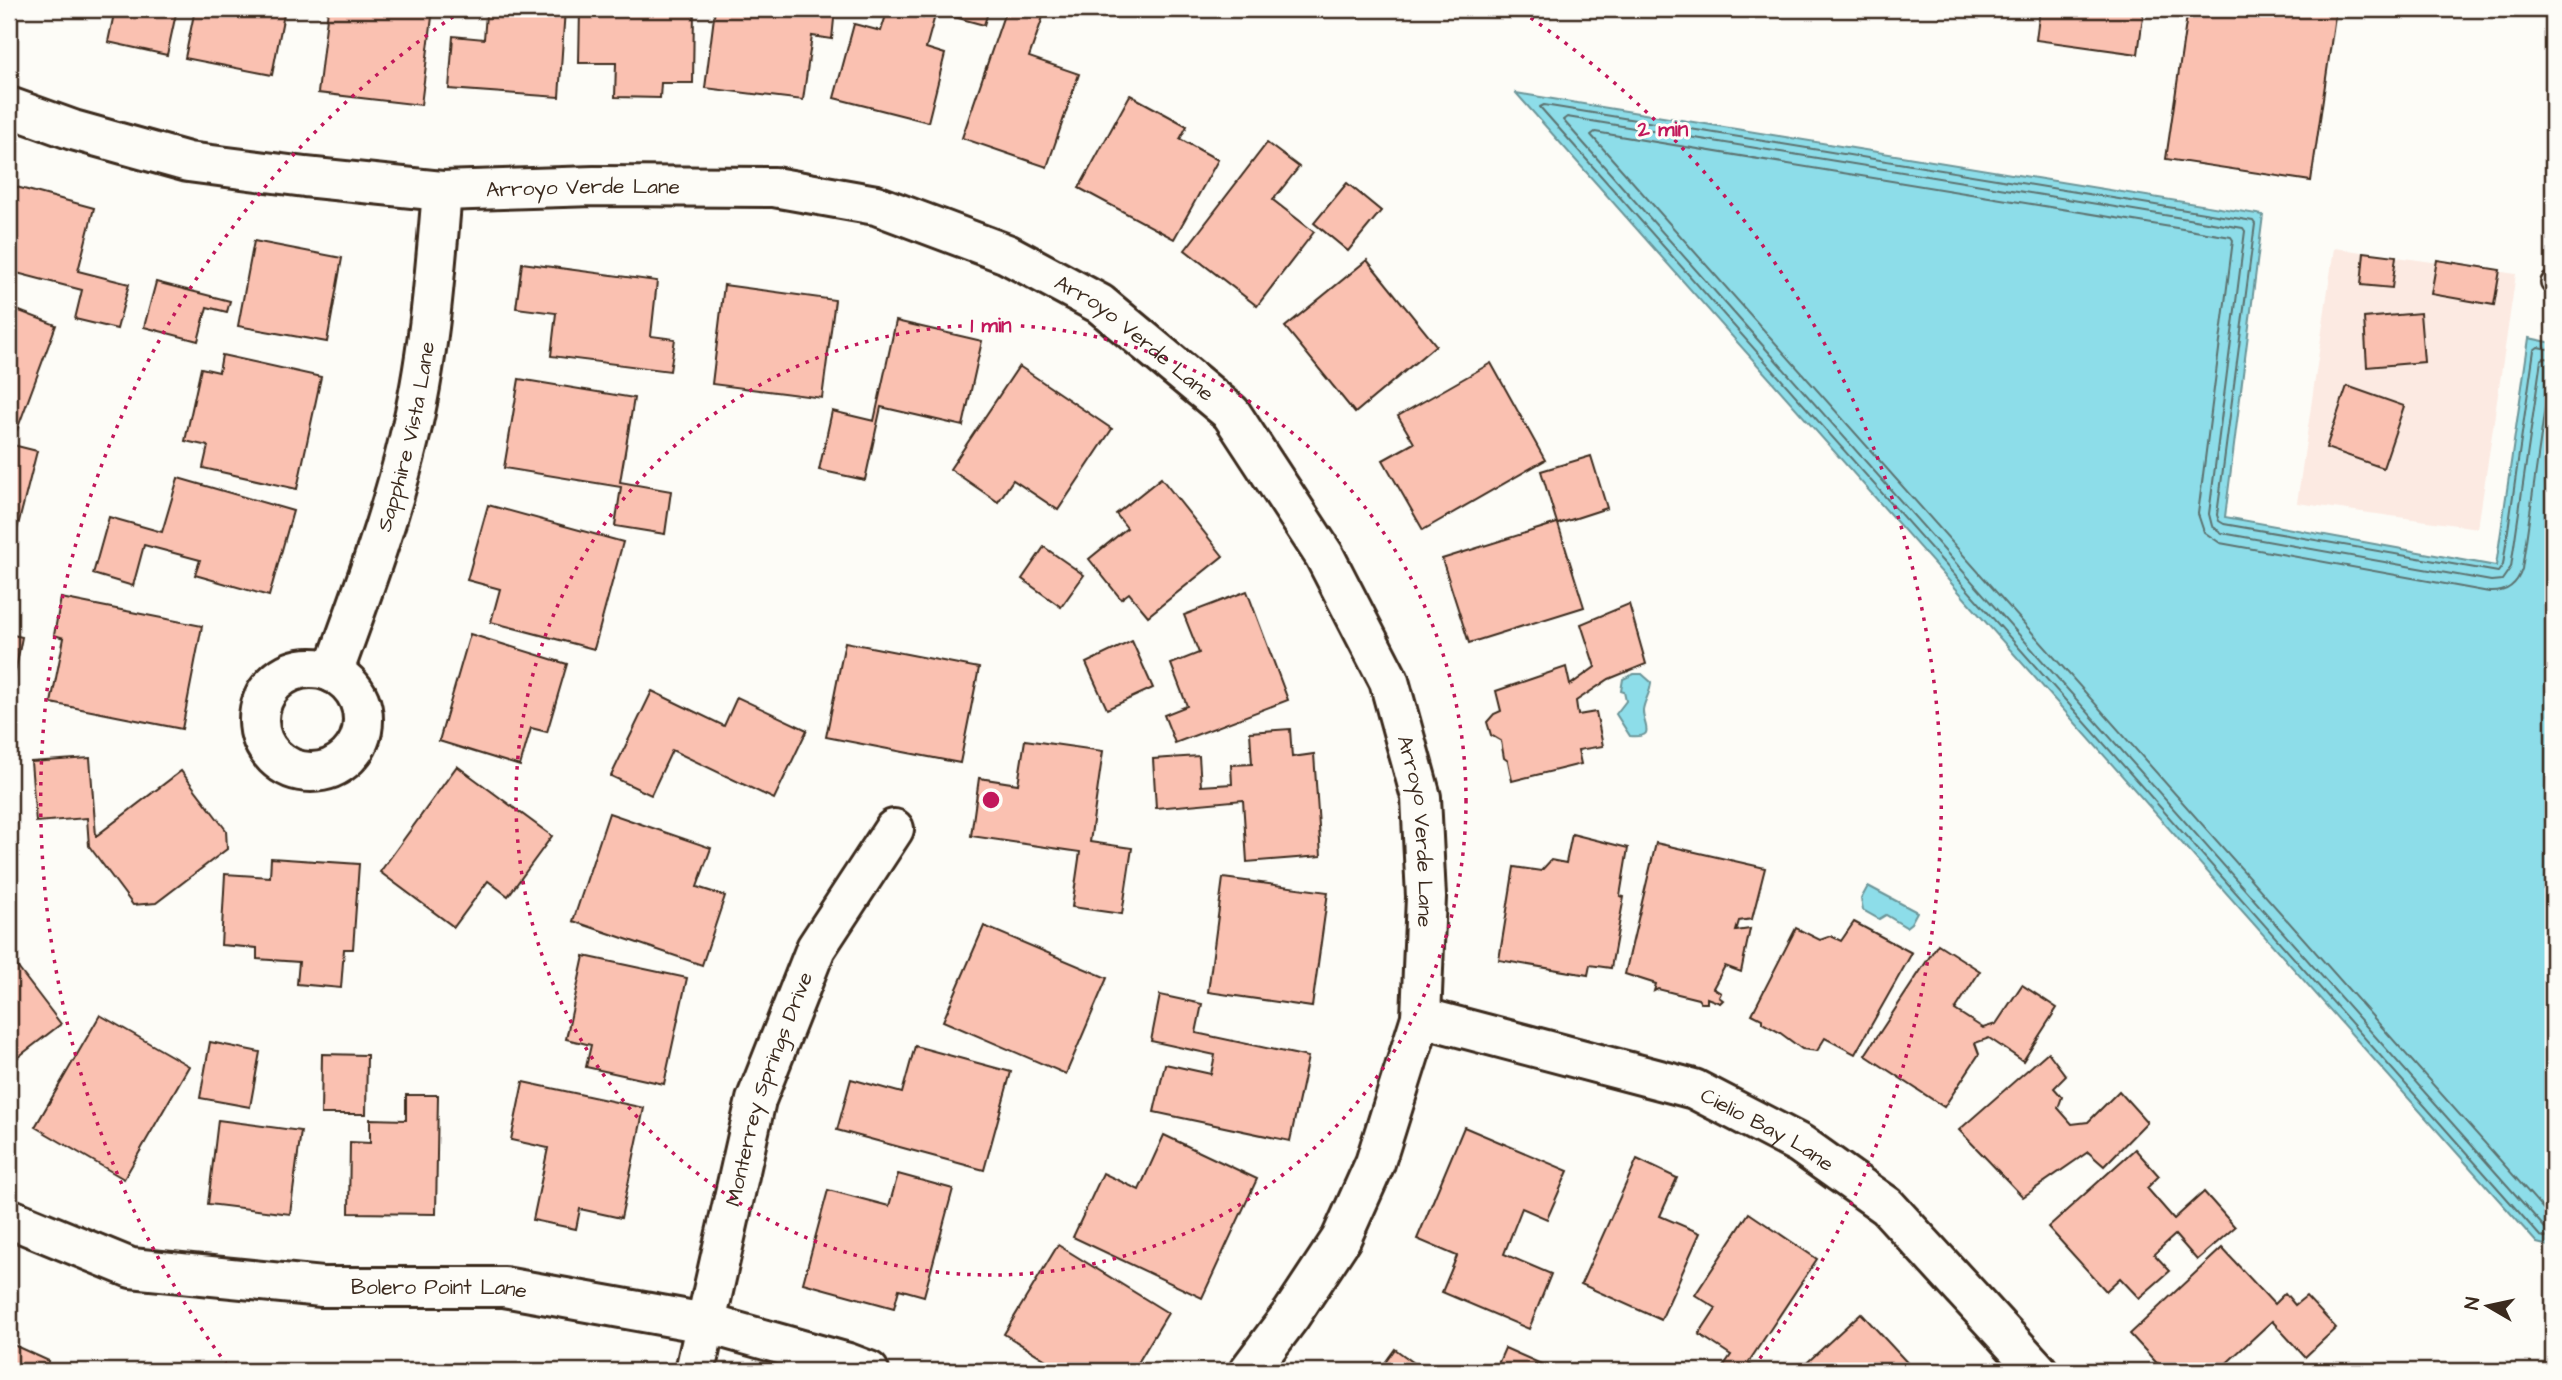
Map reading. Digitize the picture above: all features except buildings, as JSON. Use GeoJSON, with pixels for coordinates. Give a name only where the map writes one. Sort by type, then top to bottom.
{"type":"FeatureCollection","features":[{"type":"Feature","properties":{"kind":"street","name":"Arroyo Verde Lane"},"geometry":{"type":"LineString","coordinates":[[9,107],[73,130],[188,162],[304,177],[442,191],[594,186],[774,187],[876,205],[1007,254],[1100,304],[1231,413],[1324,555],[1389,681],[1421,797],[1426,897],[1421,1017],[1376,1163],[1341,1239],[1292,1315],[1249,1371]]}},
{"type":"Feature","properties":{"kind":"street","name":"Sapphire Vista Lane"},"geometry":{"type":"LineString","coordinates":[[333,673],[377,555],[410,438],[431,320],[442,191]]}},
{"type":"Feature","properties":{"kind":"street","name":"Monterrey Springs Drive"},"geometry":{"type":"LineString","coordinates":[[695,1371],[755,1100],[816,948],[894,829]]}},
{"type":"Feature","properties":{"kind":"street","name":"Cielio Bay Lane"},"geometry":{"type":"LineString","coordinates":[[1421,1017],[1694,1089],[1800,1144],[1887,1206],[2038,1371]]}},
{"type":"Feature","properties":{"kind":"street","name":"Bolero Point Lane"},"geometry":{"type":"LineString","coordinates":[[9,1218],[131,1268],[322,1287],[504,1287],[705,1323],[869,1371]]}},
{"type":"Feature","properties":{"kind":"shaded area"},"geometry":{"type":"Polygon","coordinates":[[[2334,248],[2516,274],[2478,528],[2297,503],[2334,248]]]}},
{"type":"Feature","properties":{"kind":"water"},"geometry":{"type":"Polygon","coordinates":[[[1516,93],[2263,215],[2225,517],[2496,566],[2529,338],[2553,343],[2553,1247],[2537,1243],[1516,93]]]}},
{"type":"Feature","properties":{"kind":"water"},"geometry":{"type":"Polygon","coordinates":[[[1642,674],[1651,682],[1643,710],[1647,729],[1644,735],[1639,736],[1630,736],[1616,714],[1626,701],[1624,692],[1621,691],[1623,679],[1642,674]]]}},
{"type":"Feature","properties":{"kind":"water"},"geometry":{"type":"Polygon","coordinates":[[[1868,886],[1917,912],[1911,923],[1906,927],[1886,915],[1879,919],[1863,910],[1861,899],[1868,886]]]}}]}
